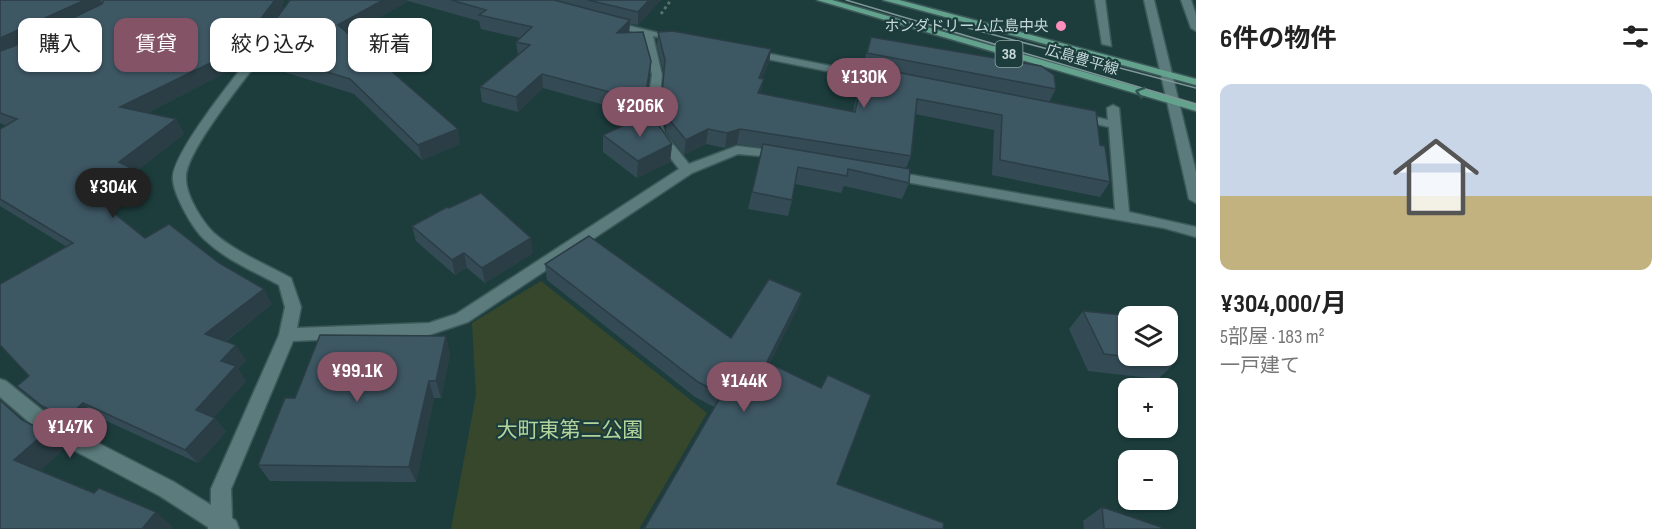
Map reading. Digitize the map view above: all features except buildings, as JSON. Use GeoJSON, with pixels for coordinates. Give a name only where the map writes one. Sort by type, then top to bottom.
{"type":"FeatureCollection","features":[{"type":"Feature","properties":{"kind":"main road","name":"広島豊平線"},"geometry":{"type":"LineString","coordinates":[[822,0],[1196,108]]}},
{"type":"Feature","properties":{"kind":"main road","name":"広島豊平線"},"geometry":{"type":"LineString","coordinates":[[888,0],[1196,82]]}},
{"type":"Feature","properties":{"kind":"street"},"geometry":{"type":"LineString","coordinates":[[1100,0],[1107,44]]}},
{"type":"Feature","properties":{"kind":"street"},"geometry":{"type":"LineString","coordinates":[[1149,0],[1171,101],[1196,199]]}},
{"type":"Feature","properties":{"kind":"street"},"geometry":{"type":"LineString","coordinates":[[1186,0],[1194,13],[1196,28]]}},
{"type":"Feature","properties":{"kind":"street"},"geometry":{"type":"LineString","coordinates":[[603,22],[694,42]]}},
{"type":"Feature","properties":{"kind":"street"},"geometry":{"type":"LineString","coordinates":[[647,33],[657,75],[653,108],[658,134],[687,170]]}},
{"type":"Feature","properties":{"kind":"street"},"geometry":{"type":"LineString","coordinates":[[741,51],[893,81]]}},
{"type":"Feature","properties":{"kind":"street"},"geometry":{"type":"LineString","coordinates":[[224,527],[221,489],[286,335],[293,307],[286,282],[208,235],[184,195],[178,175],[188,154],[244,72]]}},
{"type":"Feature","properties":{"kind":"street"},"geometry":{"type":"LineString","coordinates":[[1113,108],[1122,217]]}},
{"type":"Feature","properties":{"kind":"street"},"geometry":{"type":"LineString","coordinates":[[1069,116],[1116,125]]}},
{"type":"Feature","properties":{"kind":"street"},"geometry":{"type":"LineString","coordinates":[[286,335],[429,329],[462,318],[687,170],[736,150],[795,158]]}},
{"type":"Feature","properties":{"kind":"street"},"geometry":{"type":"LineString","coordinates":[[877,173],[1164,223],[1196,232]]}},
{"type":"Feature","properties":{"kind":"street"},"geometry":{"type":"LineString","coordinates":[[0,386],[50,428],[167,489],[224,527]]}},
{"type":"Feature","properties":{"kind":"green space","name":"大町東第二公園"},"geometry":{"type":"Polygon","coordinates":[[[541,281],[707,413],[639,529],[451,529],[476,395],[472,323],[541,281]]]}},
{"type":"Feature","properties":{"kind":"tram line"},"geometry":{"type":"LineString","coordinates":[[846,0],[1196,104]]}},
{"type":"Feature","properties":{"kind":"tram line"},"geometry":{"type":"LineString","coordinates":[[968,28],[1196,88]]}},
{"type":"Feature","properties":{"kind":"place","name":"ホンダドリーム広島中央"},"geometry":{"type":"Point","coordinates":[1061,26]}}]}
